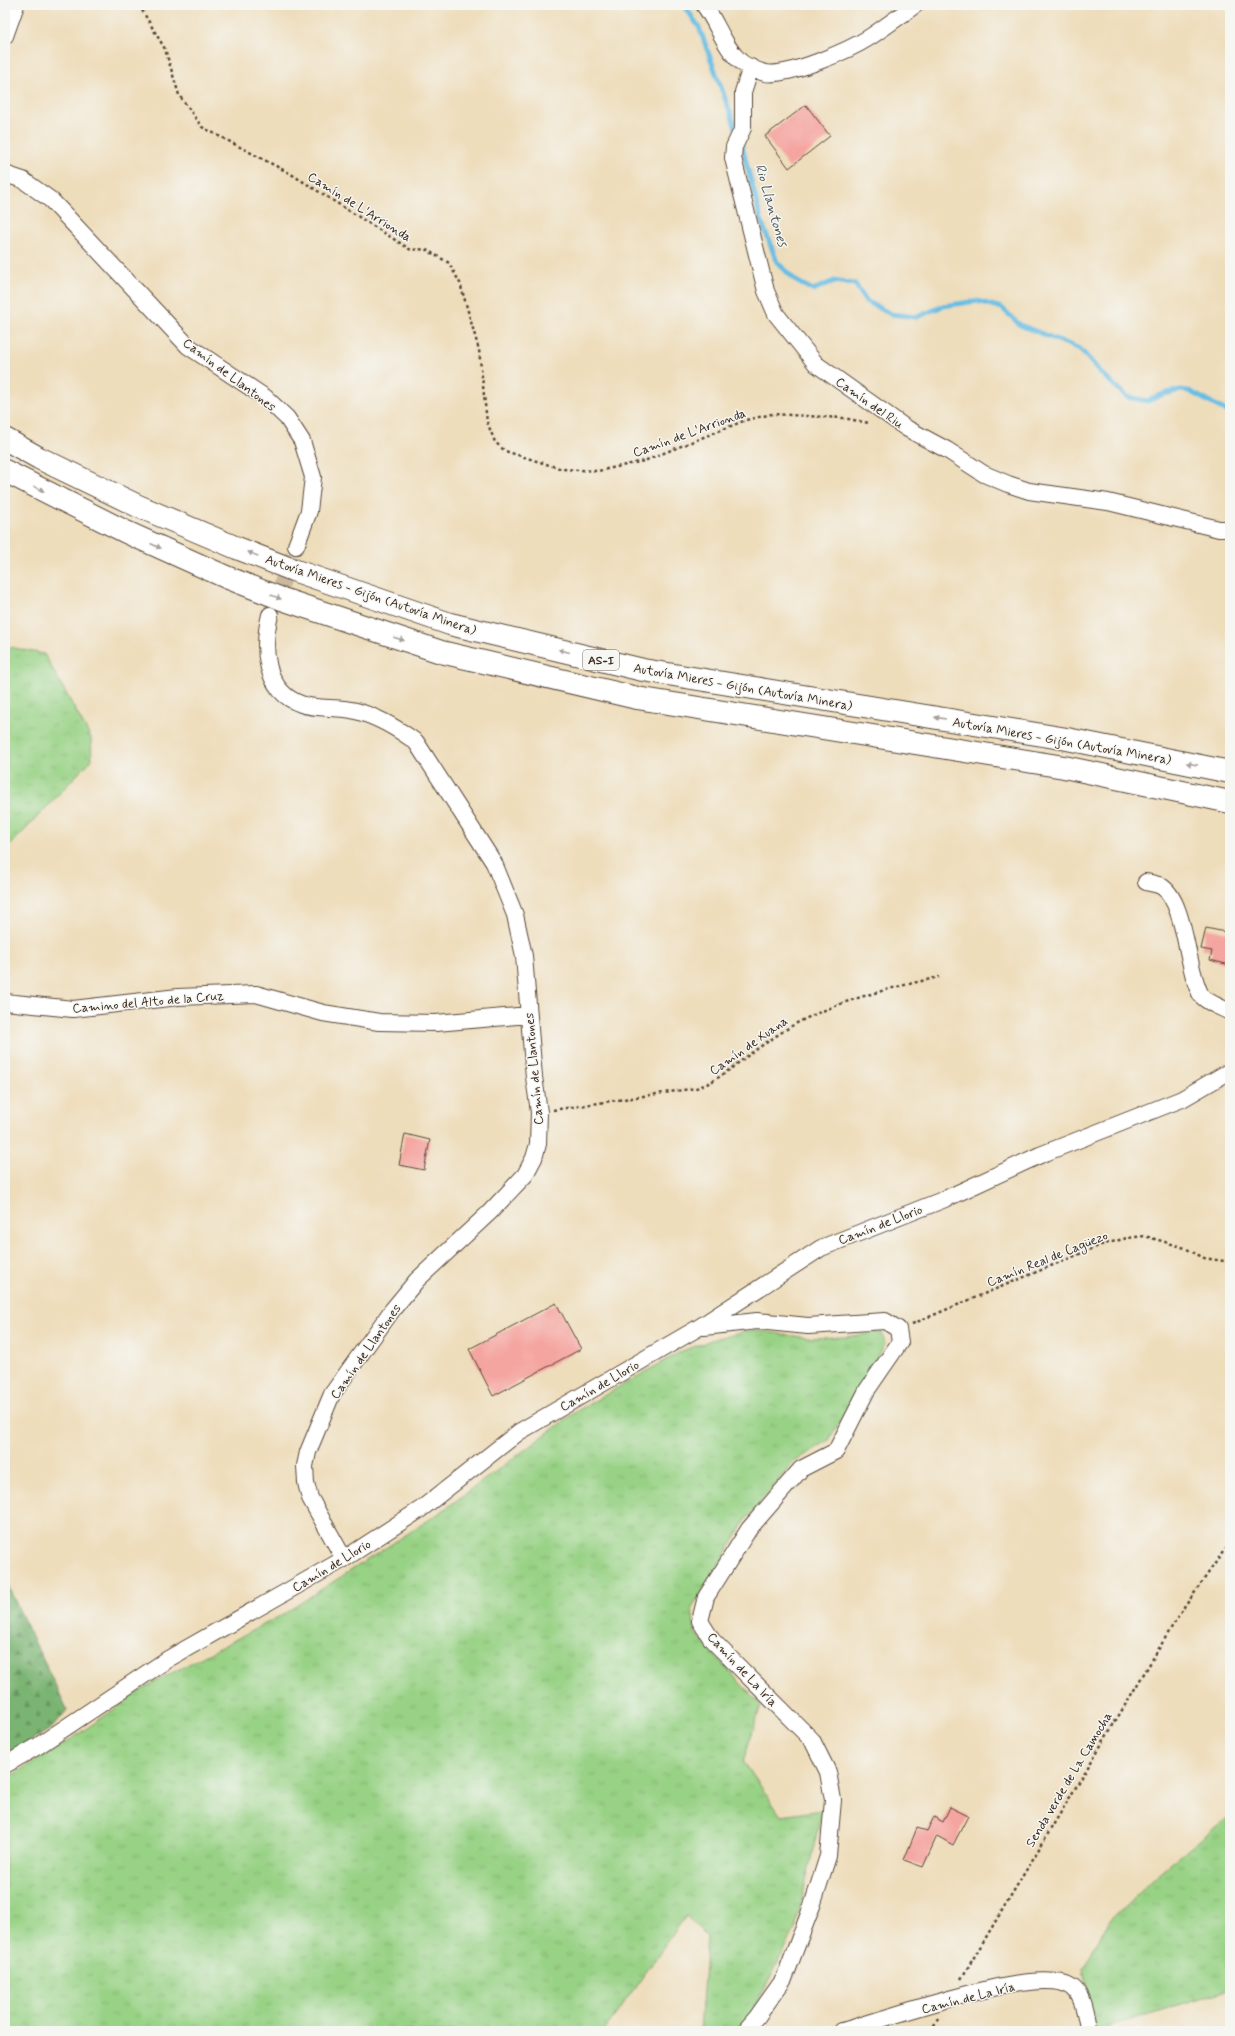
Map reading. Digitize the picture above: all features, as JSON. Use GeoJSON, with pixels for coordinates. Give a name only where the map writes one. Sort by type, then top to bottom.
{"type":"FeatureCollection","features":[{"type":"Feature","properties":{"kind":"highway","name":"Autovía Mieres - Gijón (Autovía Minera)"},"geometry":{"type":"LineString","coordinates":[[5,439],[39,458],[138,506],[237,548],[293,570],[450,624],[643,670],[1067,739],[1230,772]]}},
{"type":"Feature","properties":{"kind":"highway","name":"Autovía Mieres - Gijón (Autovía Minera)"},"geometry":{"type":"LineString","coordinates":[[5,471],[126,532],[226,577],[282,599],[441,652],[637,698],[1064,767],[1230,802]]}},
{"type":"Feature","properties":{"kind":"street"},"geometry":{"type":"LineString","coordinates":[[5,36],[16,5]]}},
{"type":"Feature","properties":{"kind":"street"},"geometry":{"type":"LineString","coordinates":[[704,5],[732,53],[741,62],[765,73],[778,72],[809,64],[843,51],[870,37],[915,5]]}},
{"type":"Feature","properties":{"kind":"street","name":"Camín del Riu"},"geometry":{"type":"LineString","coordinates":[[751,67],[743,92],[743,128],[734,146],[734,158],[766,291],[776,314],[816,364],[906,428],[947,450],[984,474],[1008,484],[1029,491],[1108,502],[1219,529],[1230,529]]}},
{"type":"Feature","properties":{"kind":"street","name":"Camín de Llantones"},"geometry":{"type":"LineString","coordinates":[[5,174],[23,180],[51,200],[188,346],[266,398],[287,418],[302,441],[313,477],[309,511],[296,546]]}},
{"type":"Feature","properties":{"kind":"street","name":"Camín de Llantones"},"geometry":{"type":"LineString","coordinates":[[270,615],[266,629],[265,653],[270,672],[283,692],[302,704],[355,710],[377,718],[397,728],[416,742],[490,857],[515,915],[524,956],[528,1015],[539,1112],[538,1144],[534,1158],[525,1175],[490,1212],[417,1280],[393,1309],[332,1394],[308,1452],[305,1466],[306,1483],[310,1498],[344,1559]]}},
{"type":"Feature","properties":{"kind":"street"},"geometry":{"type":"LineString","coordinates":[[1146,882],[1160,886],[1170,896],[1177,911],[1196,983],[1202,996],[1230,1012]]}},
{"type":"Feature","properties":{"kind":"street","name":"Camino del Alto de la Cruz"},"geometry":{"type":"LineString","coordinates":[[5,1002],[73,1009],[178,997],[256,994],[323,1013],[379,1022],[436,1023],[528,1015]]}},
{"type":"Feature","properties":{"kind":"street","name":"Camín de Llorio"},"geometry":{"type":"LineString","coordinates":[[5,1765],[38,1746],[168,1659],[344,1559],[421,1508],[519,1432],[698,1328],[821,1248],[945,1199],[1040,1155],[1182,1099],[1230,1071]]}},
{"type":"Feature","properties":{"kind":"street"},"geometry":{"type":"LineString","coordinates":[[698,1328],[757,1321],[808,1326],[884,1321],[898,1329]]}},
{"type":"Feature","properties":{"kind":"street","name":"Camín de La Iría"},"geometry":{"type":"LineString","coordinates":[[745,2031],[757,2017],[784,1979],[810,1913],[828,1856],[833,1800],[828,1772],[812,1740],[712,1640],[700,1621],[706,1597],[749,1529],[801,1469],[836,1451],[867,1390],[900,1342],[898,1329]]}},
{"type":"Feature","properties":{"kind":"street","name":"Camín de La Iría"},"geometry":{"type":"LineString","coordinates":[[842,2031],[950,1999],[1007,1985],[1047,1980],[1070,1986],[1080,1995],[1089,2031]]}},
{"type":"Feature","properties":{"kind":"path","name":"Camín de L'Arrionda"},"geometry":{"type":"LineString","coordinates":[[139,5],[164,49],[179,95],[202,127],[291,174],[411,250],[425,249],[449,263],[460,283],[479,350],[487,422],[495,442],[505,451],[562,469],[598,471],[644,461],[746,420],[772,414],[843,418],[877,424]]}},
{"type":"Feature","properties":{"kind":"path","name":"Camín de Xuana"},"geometry":{"type":"LineString","coordinates":[[539,1112],[696,1088],[710,1084],[751,1053],[795,1024],[844,1002],[897,986],[939,977]]}},
{"type":"Feature","properties":{"kind":"path","name":"Camín Real de Cagüezo"},"geometry":{"type":"LineString","coordinates":[[898,1329],[1101,1245],[1127,1238],[1145,1236],[1185,1248],[1204,1258],[1230,1262]]}},
{"type":"Feature","properties":{"kind":"path","name":"Senda verde de La Camocha"},"geometry":{"type":"LineString","coordinates":[[931,2031],[1101,1742],[1179,1614],[1230,1542]]}},
{"type":"Feature","properties":{"kind":"green space"},"geometry":{"type":"Polygon","coordinates":[[[5,646],[44,654],[91,738],[92,759],[5,851],[5,646]]]}},
{"type":"Feature","properties":{"kind":"green space"},"geometry":{"type":"Polygon","coordinates":[[[754,1330],[808,1338],[845,1337],[882,1332],[885,1344],[829,1440],[794,1462],[747,1518],[692,1608],[695,1633],[761,1706],[743,1761],[781,1816],[822,1810],[795,1930],[743,2031],[700,2031],[707,1937],[686,1916],[604,2031],[5,2031],[5,1779],[67,1742],[149,1685],[282,1615],[441,1512],[577,1411],[682,1351],[717,1338],[754,1330]]]}},
{"type":"Feature","properties":{"kind":"green space"},"geometry":{"type":"Polygon","coordinates":[[[5,1580],[67,1710],[52,1728],[5,1756],[5,1580]]]}},
{"type":"Feature","properties":{"kind":"green space"},"geometry":{"type":"Polygon","coordinates":[[[1230,1815],[1230,1989],[1094,2031],[1083,1968],[1109,1921],[1156,1876],[1230,1815]]]}},
{"type":"Feature","properties":{"kind":"building"},"geometry":{"type":"Polygon","coordinates":[[[806,105],[830,136],[789,168],[765,136],[806,105]]]}},
{"type":"Feature","properties":{"kind":"building"},"geometry":{"type":"Polygon","coordinates":[[[1206,928],[1230,933],[1230,965],[1210,960],[1212,951],[1201,949],[1206,928]]]}},
{"type":"Feature","properties":{"kind":"building"},"geometry":{"type":"Polygon","coordinates":[[[405,1134],[430,1140],[424,1170],[399,1165],[405,1134]]]}},
{"type":"Feature","properties":{"kind":"building"},"geometry":{"type":"Polygon","coordinates":[[[556,1303],[581,1349],[493,1396],[469,1349],[556,1303]]]}},
{"type":"Feature","properties":{"kind":"building"},"geometry":{"type":"Polygon","coordinates":[[[950,1807],[968,1816],[953,1845],[937,1836],[923,1867],[904,1860],[917,1828],[927,1831],[934,1817],[943,1822],[950,1807]]]}},
{"type":"Feature","properties":{"kind":"waterway","name":"Rio Llantones"},"geometry":{"type":"LineString","coordinates":[[684,5],[699,27],[737,131]]}},
{"type":"Feature","properties":{"kind":"waterway","name":"Rio Llantones"},"geometry":{"type":"LineString","coordinates":[[741,142],[761,220],[777,262],[796,281],[813,290],[834,281],[855,284],[866,301],[891,314],[917,317],[943,306],[977,301],[1002,308],[1020,325],[1080,349],[1102,374],[1127,397],[1148,401],[1161,395],[1180,390],[1189,391],[1230,413]]}},
{"type":"Feature","properties":{"kind":"tunnel"},"geometry":{"type":"LineString","coordinates":[[270,615],[296,546]]}}]}
